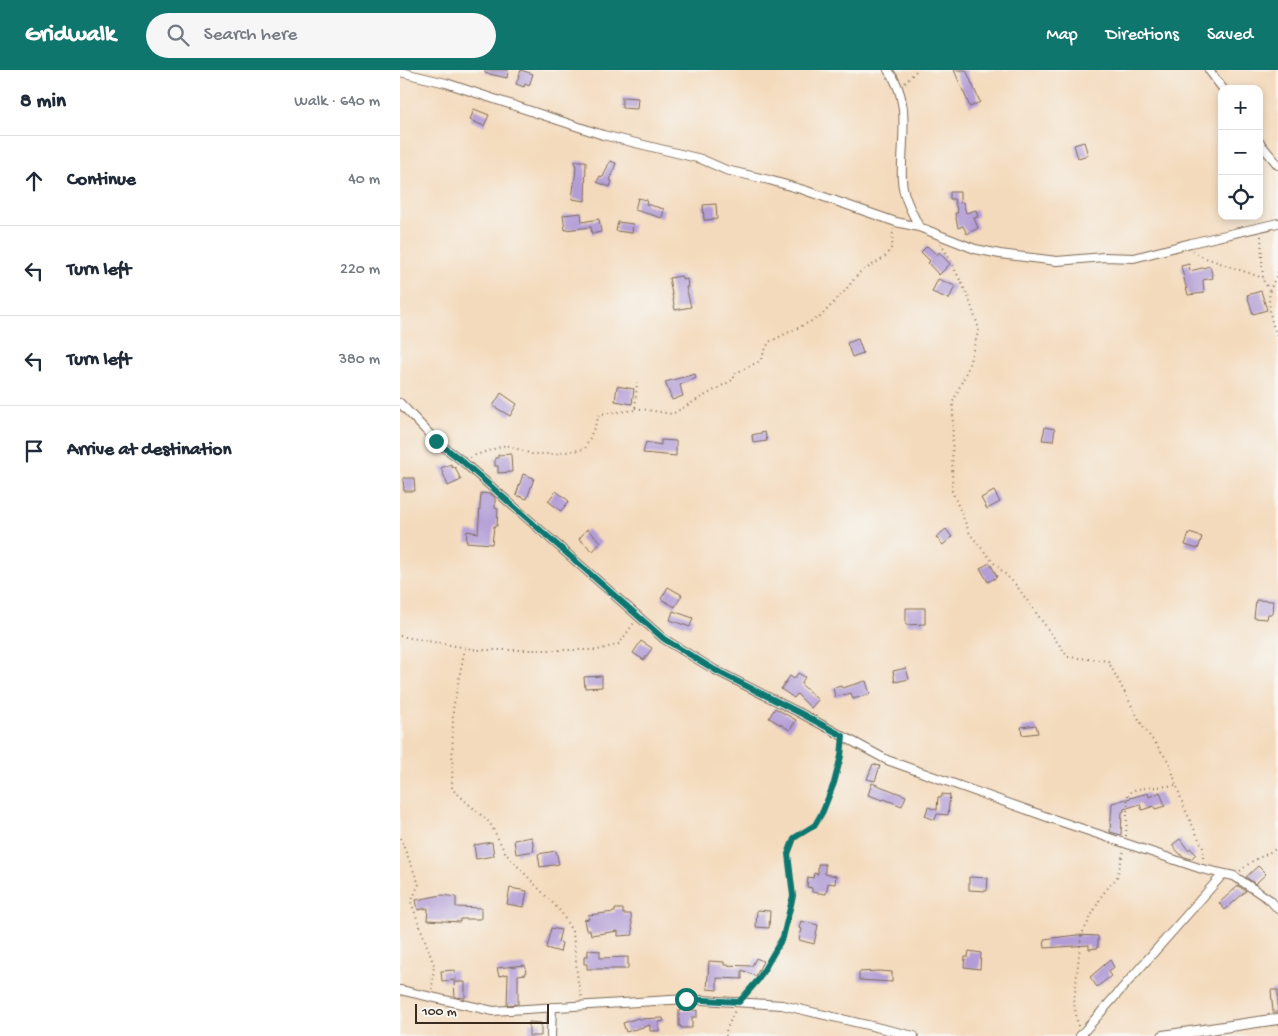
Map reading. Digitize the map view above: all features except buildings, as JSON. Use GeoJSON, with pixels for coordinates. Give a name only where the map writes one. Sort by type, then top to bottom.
{"type":"FeatureCollection","features":[{"type":"Feature","properties":{"kind":"main road"},"geometry":{"type":"LineString","coordinates":[[1163,1036],[1278,1018]]}},
{"type":"Feature","properties":{"kind":"street"},"geometry":{"type":"LineString","coordinates":[[888,70],[899,89],[903,114],[903,191],[918,227]]}},
{"type":"Feature","properties":{"kind":"street"},"geometry":{"type":"LineString","coordinates":[[1209,70],[1220,85]]}},
{"type":"Feature","properties":{"kind":"street"},"geometry":{"type":"LineString","coordinates":[[400,72],[446,83],[603,135],[700,159],[726,170],[804,190],[894,221],[918,227],[975,249],[1000,254],[1057,261],[1104,257],[1134,258],[1278,223]]}},
{"type":"Feature","properties":{"kind":"street"},"geometry":{"type":"LineString","coordinates":[[1263,147],[1278,165]]}},
{"type":"Feature","properties":{"kind":"street"},"geometry":{"type":"LineString","coordinates":[[400,403],[436,441],[461,460],[664,639],[715,670],[896,763],[1050,818],[1202,869],[1234,876],[1270,900],[1278,909]]}},
{"type":"Feature","properties":{"kind":"street"},"geometry":{"type":"LineString","coordinates":[[1080,1036],[1223,874]]}},
{"type":"Feature","properties":{"kind":"street"},"geometry":{"type":"LineString","coordinates":[[400,990],[493,1011],[686,999],[782,1005],[914,1036]]}},
{"type":"Feature","properties":{"kind":"street"},"geometry":{"type":"LineString","coordinates":[[551,1036],[552,1007]]}},
{"type":"Feature","properties":{"kind":"path"},"geometry":{"type":"LineString","coordinates":[[899,89],[917,70]]}},
{"type":"Feature","properties":{"kind":"path"},"geometry":{"type":"LineString","coordinates":[[461,460],[506,445],[532,454],[554,454],[585,449],[600,414],[635,410],[635,408],[672,414],[734,378],[734,374],[760,361],[769,342],[820,317],[859,273],[884,258],[892,247],[894,221]]}},
{"type":"Feature","properties":{"kind":"path"},"geometry":{"type":"LineString","coordinates":[[1261,228],[1263,278],[1270,291]]}},
{"type":"Feature","properties":{"kind":"path"},"geometry":{"type":"LineString","coordinates":[[940,244],[945,250],[968,296],[979,329],[968,368],[953,402],[952,491],[970,534],[992,561],[1016,585],[1068,657],[1108,662],[1143,727],[1169,762],[1183,805],[1203,848],[1202,869]]}},
{"type":"Feature","properties":{"kind":"path"},"geometry":{"type":"LineString","coordinates":[[1183,245],[1203,257],[1263,278]]}},
{"type":"Feature","properties":{"kind":"path"},"geometry":{"type":"LineString","coordinates":[[1278,272],[1270,291],[1273,328],[1278,339]]}},
{"type":"Feature","properties":{"kind":"path"},"geometry":{"type":"LineString","coordinates":[[635,408],[637,382]]}},
{"type":"Feature","properties":{"kind":"path"},"geometry":{"type":"LineString","coordinates":[[400,636],[478,650],[598,650],[619,644],[639,617]]}},
{"type":"Feature","properties":{"kind":"path"},"geometry":{"type":"LineString","coordinates":[[465,648],[453,709],[452,789],[490,823],[506,854],[561,912],[572,933],[578,982],[584,1005]]}},
{"type":"Feature","properties":{"kind":"path"},"geometry":{"type":"LineString","coordinates":[[726,1036],[726,1031],[739,1002],[758,980],[783,937],[793,896],[788,854],[794,838],[815,825],[823,811],[834,783],[841,756],[843,736]]}},
{"type":"Feature","properties":{"kind":"path"},"geometry":{"type":"LineString","coordinates":[[1080,1036],[1074,1003],[1081,936],[1102,895],[1117,876],[1126,843],[1128,793],[1137,789],[1177,785]]}},
{"type":"Feature","properties":{"kind":"path"},"geometry":{"type":"LineString","coordinates":[[400,838],[419,884],[411,902],[434,965],[431,997]]}},
{"type":"Feature","properties":{"kind":"path"},"geometry":{"type":"LineString","coordinates":[[1234,876],[1251,862],[1278,848]]}},
{"type":"Feature","properties":{"kind":"route"},"geometry":{"type":"LineString","coordinates":[[436,441],[461,460],[664,639],[715,670],[843,736],[841,756],[834,783],[823,811],[815,825],[794,838],[788,854],[793,896],[783,937],[758,980],[739,1002],[686,999]]}}]}
